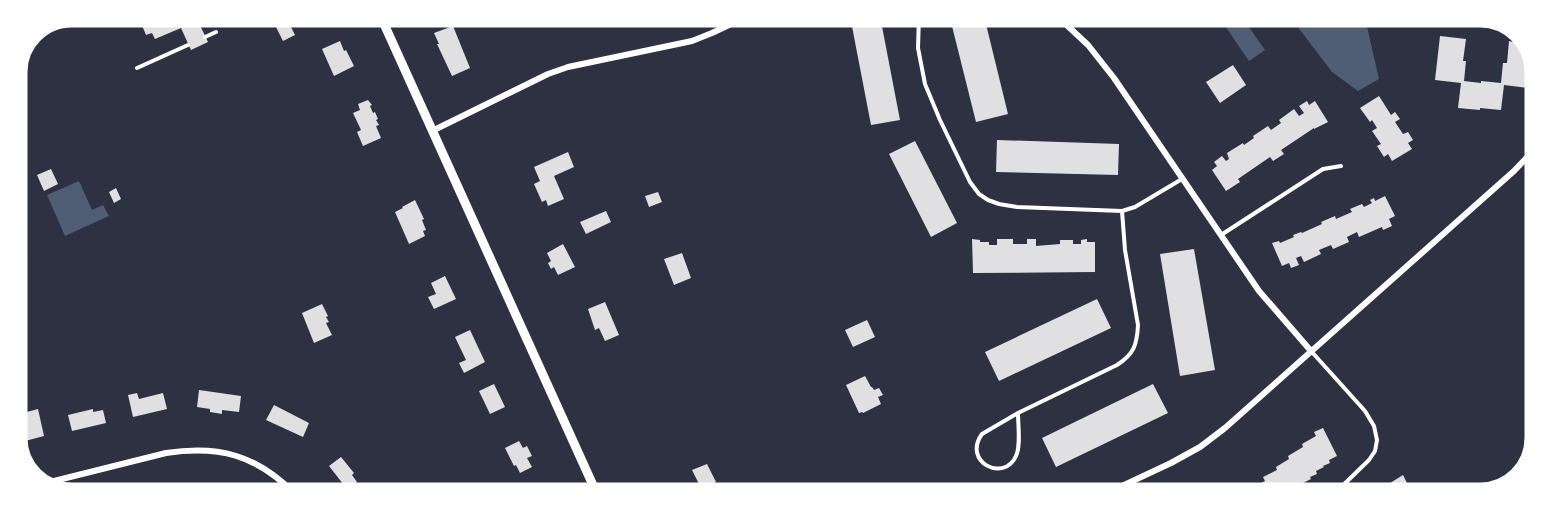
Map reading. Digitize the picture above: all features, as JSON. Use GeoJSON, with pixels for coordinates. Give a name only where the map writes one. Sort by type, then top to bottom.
{"type":"FeatureCollection","features":[{"type":"Feature","properties":{"kind":"street"},"geometry":{"type":"LineString","coordinates":[[385,26],[592,484]]}},
{"type":"Feature","properties":{"kind":"street"},"geometry":{"type":"LineString","coordinates":[[432,131],[548,74],[568,67],[692,41],[727,26]]}},
{"type":"Feature","properties":{"kind":"street"},"geometry":{"type":"LineString","coordinates":[[1068,26],[1088,45],[1114,78],[1259,291],[1311,351]]}},
{"type":"Feature","properties":{"kind":"street"},"geometry":{"type":"LineString","coordinates":[[1126,484],[1200,447],[1225,428],[1525,159]]}},
{"type":"Feature","properties":{"kind":"street"},"geometry":{"type":"LineString","coordinates":[[55,481],[166,453],[206,449],[228,453],[247,460],[264,468],[284,484]]}},
{"type":"Feature","properties":{"kind":"lane"},"geometry":{"type":"LineString","coordinates":[[919,26],[918,48],[925,84],[970,182],[979,194],[988,200],[1017,207],[1122,211],[1135,207],[1182,179]]}},
{"type":"Feature","properties":{"kind":"lane"},"geometry":{"type":"LineString","coordinates":[[205,37],[216,32]]}},
{"type":"Feature","properties":{"kind":"lane"},"geometry":{"type":"LineString","coordinates":[[137,68],[189,45]]}},
{"type":"Feature","properties":{"kind":"lane"},"geometry":{"type":"LineString","coordinates":[[1221,235],[1323,169],[1341,166]]}},
{"type":"Feature","properties":{"kind":"lane"},"geometry":{"type":"LineString","coordinates":[[1018,413],[1018,450],[1013,461],[1008,466],[996,469],[984,464],[976,450],[978,438],[982,434],[1018,413],[1117,365],[1125,360],[1135,348],[1138,325],[1125,250],[1122,211]]}},
{"type":"Feature","properties":{"kind":"lane"},"geometry":{"type":"LineString","coordinates":[[1311,351],[1365,411],[1374,426],[1377,440],[1375,451],[1344,484]]}},
{"type":"Feature","properties":{"kind":"water"},"geometry":{"type":"Polygon","coordinates":[[[1225,26],[1248,26],[1265,50],[1249,61],[1225,26]]]}},
{"type":"Feature","properties":{"kind":"water"},"geometry":{"type":"Polygon","coordinates":[[[1297,26],[1367,26],[1379,79],[1358,91],[1332,72],[1297,26]]]}},
{"type":"Feature","properties":{"kind":"water"},"geometry":{"type":"Polygon","coordinates":[[[79,181],[92,210],[103,205],[109,216],[65,236],[47,195],[79,181]]]}},
{"type":"Feature","properties":{"kind":"building"},"geometry":{"type":"Polygon","coordinates":[[[142,26],[200,26],[208,42],[191,50],[181,28],[155,39],[152,33],[146,35],[142,26]]]}},
{"type":"Feature","properties":{"kind":"building"},"geometry":{"type":"Polygon","coordinates":[[[290,26],[295,35],[283,41],[276,27],[290,26]]]}},
{"type":"Feature","properties":{"kind":"building"},"geometry":{"type":"Polygon","coordinates":[[[453,26],[470,68],[452,76],[434,33],[453,26]]]}},
{"type":"Feature","properties":{"kind":"building"},"geometry":{"type":"Polygon","coordinates":[[[852,26],[882,26],[900,120],[871,125],[852,26]]]}},
{"type":"Feature","properties":{"kind":"building"},"geometry":{"type":"Polygon","coordinates":[[[952,26],[986,26],[1008,114],[976,122],[952,26]]]}},
{"type":"Feature","properties":{"kind":"building"},"geometry":{"type":"Polygon","coordinates":[[[1440,36],[1466,39],[1463,61],[1466,61],[1464,81],[1481,83],[1481,81],[1501,83],[1503,63],[1507,63],[1509,41],[1518,46],[1525,62],[1525,88],[1504,85],[1501,110],[1458,108],[1461,83],[1435,80],[1440,36]]]}},
{"type":"Feature","properties":{"kind":"building"},"geometry":{"type":"Polygon","coordinates":[[[340,41],[354,66],[334,76],[322,49],[340,41]]]}},
{"type":"Feature","properties":{"kind":"building"},"geometry":{"type":"Polygon","coordinates":[[[1233,65],[1246,85],[1220,103],[1206,82],[1233,65]]]}},
{"type":"Feature","properties":{"kind":"building"},"geometry":{"type":"Polygon","coordinates":[[[1379,96],[1391,115],[1395,112],[1400,119],[1395,122],[1403,134],[1408,132],[1413,140],[1408,143],[1412,149],[1392,161],[1388,154],[1384,157],[1377,146],[1381,144],[1372,131],[1377,128],[1360,108],[1379,96]]]}},
{"type":"Feature","properties":{"kind":"building"},"geometry":{"type":"Polygon","coordinates":[[[368,100],[378,119],[376,120],[379,125],[376,126],[381,138],[363,146],[357,132],[361,130],[353,113],[360,110],[358,104],[368,100]]]}},
{"type":"Feature","properties":{"kind":"building"},"geometry":{"type":"Polygon","coordinates":[[[1307,101],[1309,105],[1315,101],[1328,122],[1314,128],[1281,150],[1284,154],[1273,161],[1270,157],[1238,179],[1240,182],[1226,191],[1212,170],[1217,166],[1214,162],[1222,156],[1226,161],[1229,159],[1227,153],[1243,143],[1244,145],[1268,126],[1271,130],[1281,123],[1279,120],[1294,109],[1299,116],[1304,113],[1299,106],[1307,101]]]}},
{"type":"Feature","properties":{"kind":"building"},"geometry":{"type":"Polygon","coordinates":[[[997,140],[1119,144],[1118,175],[996,172],[997,140]]]}},
{"type":"Feature","properties":{"kind":"building"},"geometry":{"type":"Polygon","coordinates":[[[915,141],[957,223],[931,237],[889,154],[915,141]]]}},
{"type":"Feature","properties":{"kind":"building"},"geometry":{"type":"Polygon","coordinates":[[[568,152],[574,167],[554,176],[564,199],[548,206],[546,200],[542,202],[534,184],[540,181],[534,167],[568,152]]]}},
{"type":"Feature","properties":{"kind":"building"},"geometry":{"type":"Polygon","coordinates":[[[51,169],[58,184],[44,191],[37,175],[51,169]]]}},
{"type":"Feature","properties":{"kind":"building"},"geometry":{"type":"Polygon","coordinates":[[[116,188],[121,199],[114,203],[109,192],[116,188]]]}},
{"type":"Feature","properties":{"kind":"building"},"geometry":{"type":"Polygon","coordinates":[[[658,192],[662,202],[649,207],[645,196],[658,192]]]}},
{"type":"Feature","properties":{"kind":"building"},"geometry":{"type":"Polygon","coordinates":[[[1385,196],[1395,216],[1389,219],[1392,226],[1383,230],[1382,227],[1359,237],[1357,232],[1347,237],[1349,242],[1333,249],[1331,245],[1319,250],[1321,254],[1304,262],[1301,256],[1296,258],[1299,265],[1291,268],[1289,263],[1282,266],[1272,243],[1279,241],[1280,243],[1294,237],[1293,235],[1322,224],[1321,222],[1352,212],[1350,209],[1362,204],[1364,207],[1372,203],[1370,200],[1374,198],[1375,201],[1385,196]]]}},
{"type":"Feature","properties":{"kind":"building"},"geometry":{"type":"Polygon","coordinates":[[[415,200],[424,219],[422,220],[426,230],[423,231],[425,236],[409,244],[395,212],[415,200]]]}},
{"type":"Feature","properties":{"kind":"building"},"geometry":{"type":"Polygon","coordinates":[[[606,211],[611,222],[586,234],[580,222],[606,211]]]}},
{"type":"Feature","properties":{"kind":"building"},"geometry":{"type":"Polygon","coordinates":[[[972,239],[989,242],[989,245],[997,245],[997,239],[1013,239],[1013,244],[1027,244],[1027,239],[1036,239],[1036,246],[1060,244],[1060,240],[1073,240],[1073,244],[1081,244],[1081,240],[1087,239],[1087,242],[1095,242],[1095,272],[973,273],[972,239]]]}},
{"type":"Feature","properties":{"kind":"building"},"geometry":{"type":"Polygon","coordinates":[[[563,244],[575,267],[558,275],[554,267],[551,269],[548,263],[551,261],[547,253],[563,244]]]}},
{"type":"Feature","properties":{"kind":"building"},"geometry":{"type":"Polygon","coordinates":[[[1194,249],[1215,370],[1180,376],[1160,254],[1194,249]]]}},
{"type":"Feature","properties":{"kind":"building"},"geometry":{"type":"Polygon","coordinates":[[[682,253],[691,278],[674,285],[664,259],[682,253]]]}},
{"type":"Feature","properties":{"kind":"building"},"geometry":{"type":"Polygon","coordinates":[[[445,276],[456,299],[434,309],[428,297],[436,294],[431,283],[445,276]]]}},
{"type":"Feature","properties":{"kind":"building"},"geometry":{"type":"Polygon","coordinates":[[[1097,299],[1111,328],[999,381],[985,352],[1097,299]]]}},
{"type":"Feature","properties":{"kind":"building"},"geometry":{"type":"Polygon","coordinates":[[[605,302],[619,335],[605,341],[599,328],[595,330],[588,309],[605,302]]]}},
{"type":"Feature","properties":{"kind":"building"},"geometry":{"type":"Polygon","coordinates":[[[322,304],[328,316],[326,317],[329,322],[326,323],[332,335],[314,343],[302,313],[322,304]]]}},
{"type":"Feature","properties":{"kind":"building"},"geometry":{"type":"Polygon","coordinates":[[[867,320],[875,337],[853,347],[845,330],[867,320]]]}},
{"type":"Feature","properties":{"kind":"building"},"geometry":{"type":"Polygon","coordinates":[[[470,330],[485,362],[464,373],[459,363],[466,360],[455,337],[470,330]]]}},
{"type":"Feature","properties":{"kind":"building"},"geometry":{"type":"Polygon","coordinates":[[[865,376],[871,387],[874,390],[879,388],[883,395],[878,397],[881,404],[859,413],[846,385],[865,376]]]}},
{"type":"Feature","properties":{"kind":"building"},"geometry":{"type":"Polygon","coordinates":[[[494,384],[505,407],[490,414],[479,391],[494,384]]]}},
{"type":"Feature","properties":{"kind":"building"},"geometry":{"type":"Polygon","coordinates":[[[1153,384],[1168,413],[1056,467],[1042,438],[1153,384]]]}},
{"type":"Feature","properties":{"kind":"building"},"geometry":{"type":"Polygon","coordinates":[[[199,390],[241,396],[239,412],[222,410],[222,414],[197,407],[199,390]]]}},
{"type":"Feature","properties":{"kind":"building"},"geometry":{"type":"Polygon","coordinates":[[[137,393],[139,399],[163,393],[167,409],[133,417],[128,395],[137,393]]]}},
{"type":"Feature","properties":{"kind":"building"},"geometry":{"type":"Polygon","coordinates":[[[274,405],[309,423],[303,437],[266,420],[274,405]]]}},
{"type":"Feature","properties":{"kind":"building"},"geometry":{"type":"Polygon","coordinates":[[[38,409],[44,436],[26,441],[26,412],[38,409]]]}},
{"type":"Feature","properties":{"kind":"building"},"geometry":{"type":"Polygon","coordinates":[[[93,409],[93,412],[103,410],[106,423],[72,431],[68,415],[93,409]]]}},
{"type":"Feature","properties":{"kind":"building"},"geometry":{"type":"Polygon","coordinates":[[[1323,428],[1337,456],[1329,460],[1330,463],[1316,471],[1317,474],[1303,484],[1259,484],[1265,481],[1263,477],[1277,470],[1276,467],[1289,459],[1288,456],[1316,436],[1314,432],[1323,428]]]}},
{"type":"Feature","properties":{"kind":"building"},"geometry":{"type":"Polygon","coordinates":[[[519,441],[523,448],[527,446],[532,456],[527,458],[532,467],[520,473],[505,448],[519,441]]]}},
{"type":"Feature","properties":{"kind":"building"},"geometry":{"type":"Polygon","coordinates":[[[341,457],[354,473],[352,475],[357,482],[343,484],[329,466],[341,457]]]}},
{"type":"Feature","properties":{"kind":"building"},"geometry":{"type":"Polygon","coordinates":[[[707,464],[716,482],[699,484],[692,470],[707,464]]]}},
{"type":"Feature","properties":{"kind":"building"},"geometry":{"type":"Polygon","coordinates":[[[1403,475],[1408,484],[1389,484],[1403,475]]]}}]}
